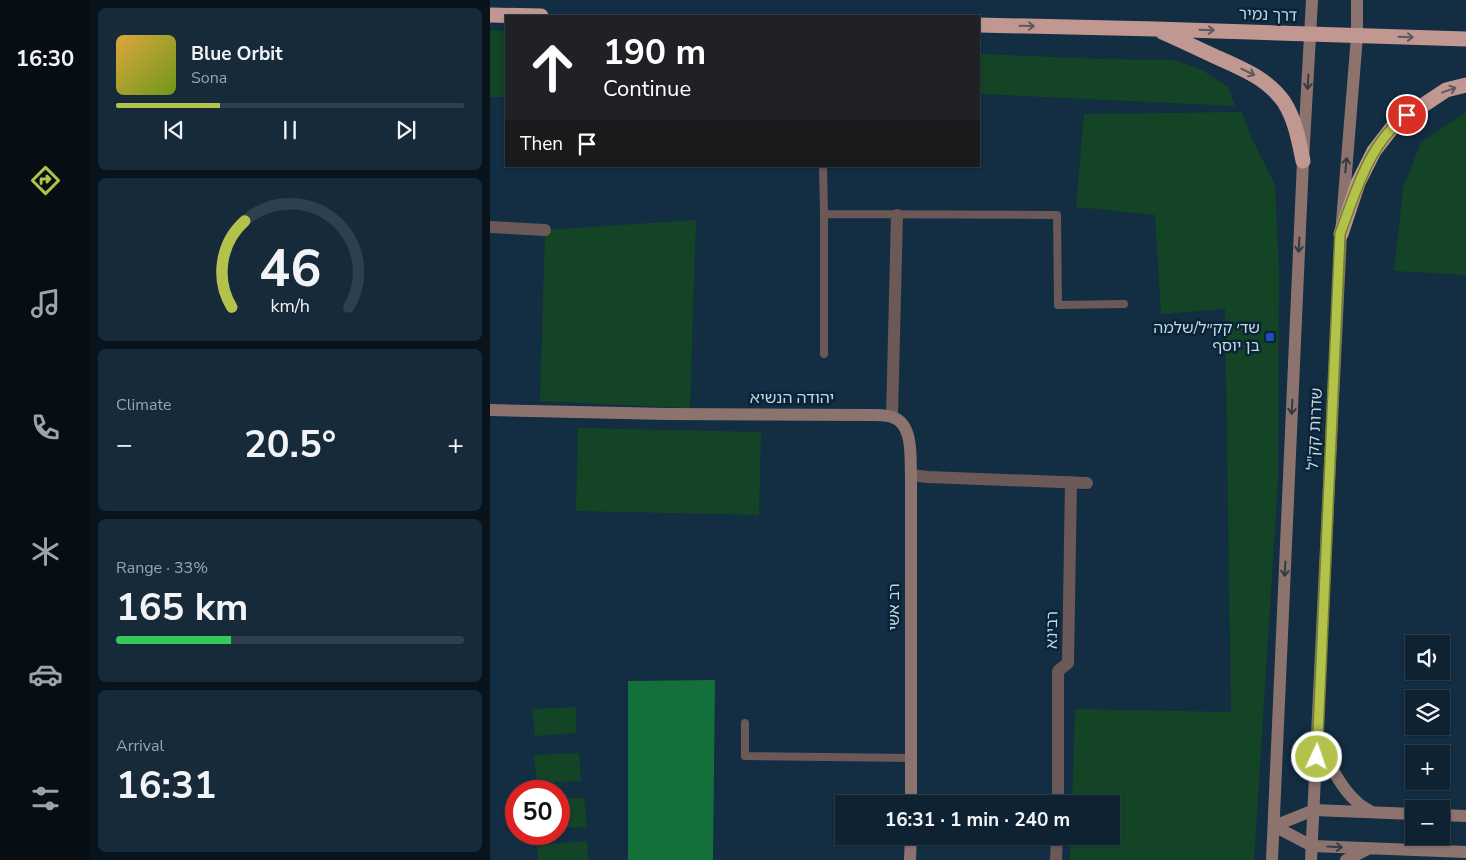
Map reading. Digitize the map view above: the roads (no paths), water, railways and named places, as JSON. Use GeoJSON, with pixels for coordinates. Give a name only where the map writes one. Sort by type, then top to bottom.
{"type":"FeatureCollection","features":[{"type":"Feature","properties":{"kind":"highway"},"geometry":{"type":"LineString","coordinates":[[490,15],[505,15]]}},
{"type":"Feature","properties":{"kind":"highway","name":"דרך נמיר"},"geometry":{"type":"LineString","coordinates":[[980,25],[1466,39]]}},
{"type":"Feature","properties":{"kind":"highway"},"geometry":{"type":"LineString","coordinates":[[1156,29],[1254,74],[1272,88],[1284,103],[1292,120],[1298,135],[1303,161]]}},
{"type":"Feature","properties":{"kind":"highway"},"geometry":{"type":"LineString","coordinates":[[1340,234],[1358,183],[1374,152],[1395,124],[1446,90],[1466,84]]}},
{"type":"Feature","properties":{"kind":"main road","name":"שדרות קק\"ל"},"geometry":{"type":"LineString","coordinates":[[1272,860],[1303,161],[1312,0]]}},
{"type":"Feature","properties":{"kind":"main road","name":"שדרות קק\"ל"},"geometry":{"type":"LineString","coordinates":[[1311,860],[1340,234],[1357,36],[1357,0]]}},
{"type":"Feature","properties":{"kind":"main road","name":"יהודה הנשיא"},"geometry":{"type":"LineString","coordinates":[[490,410],[668,414],[868,415],[892,417]]}},
{"type":"Feature","properties":{"kind":"main road","name":"רב אשי"},"geometry":{"type":"LineString","coordinates":[[892,417],[904,425],[909,438],[911,475],[911,795]]}},
{"type":"Feature","properties":{"kind":"main road"},"geometry":{"type":"LineString","coordinates":[[1318,739],[1344,787],[1356,802],[1372,812]]}},
{"type":"Feature","properties":{"kind":"main road"},"geometry":{"type":"LineString","coordinates":[[1274,826],[1314,810],[1405,814]]}},
{"type":"Feature","properties":{"kind":"main road"},"geometry":{"type":"LineString","coordinates":[[1450,815],[1466,816]]}},
{"type":"Feature","properties":{"kind":"main road"},"geometry":{"type":"LineString","coordinates":[[1274,826],[1312,846],[1466,852]]}},
{"type":"Feature","properties":{"kind":"main road"},"geometry":{"type":"LineString","coordinates":[[910,845],[910,860]]}},
{"type":"Feature","properties":{"kind":"main road"},"geometry":{"type":"LineString","coordinates":[[1346,860],[1369,849]]}},
{"type":"Feature","properties":{"kind":"street"},"geometry":{"type":"LineString","coordinates":[[892,417],[897,215]]}},
{"type":"Feature","properties":{"kind":"street"},"geometry":{"type":"LineString","coordinates":[[490,227],[545,230]]}},
{"type":"Feature","properties":{"kind":"street"},"geometry":{"type":"LineString","coordinates":[[911,475],[1087,483]]}},
{"type":"Feature","properties":{"kind":"street","name":"רבינא"},"geometry":{"type":"LineString","coordinates":[[1058,795],[1058,671],[1068,663],[1071,482]]}},
{"type":"Feature","properties":{"kind":"street"},"geometry":{"type":"LineString","coordinates":[[1056,860],[1057,845]]}},
{"type":"Feature","properties":{"kind":"lane"},"geometry":{"type":"LineString","coordinates":[[823,167],[824,354]]}},
{"type":"Feature","properties":{"kind":"lane"},"geometry":{"type":"LineString","coordinates":[[824,214],[1057,215],[1058,305],[1124,304]]}},
{"type":"Feature","properties":{"kind":"lane"},"geometry":{"type":"LineString","coordinates":[[746,723],[745,756],[912,758]]}},
{"type":"Feature","properties":{"kind":"place","name":"שד׳ קק״ל/שלמה בן יוסף"},"geometry":{"type":"Point","coordinates":[1270,337]}}]}
